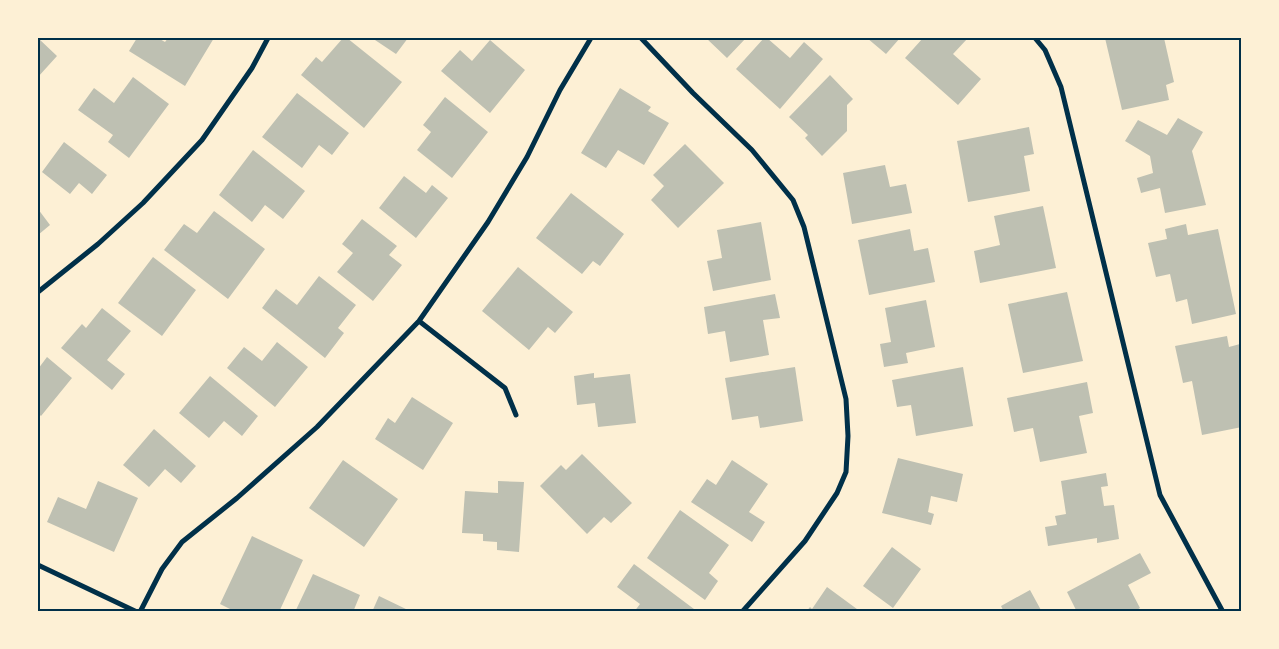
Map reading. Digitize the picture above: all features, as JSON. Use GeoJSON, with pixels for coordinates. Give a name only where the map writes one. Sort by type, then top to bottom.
{"type":"FeatureCollection","features":[{"type":"Feature","properties":{"kind":"street"},"geometry":{"type":"LineString","coordinates":[[38,292],[98,244],[142,203],[202,140],[252,68],[268,38]]}},
{"type":"Feature","properties":{"kind":"street"},"geometry":{"type":"LineString","coordinates":[[38,565],[138,612],[162,569],[182,542],[237,498],[317,427],[419,321],[488,222],[526,157],[560,90],[591,38]]}},
{"type":"Feature","properties":{"kind":"street"},"geometry":{"type":"LineString","coordinates":[[641,38],[693,93],[752,150],[793,200],[804,227],[846,399],[848,436],[846,472],[837,493],[805,541],[742,612]]}},
{"type":"Feature","properties":{"kind":"street"},"geometry":{"type":"LineString","coordinates":[[1035,38],[1045,50],[1061,87],[1160,495],[1222,612]]}},
{"type":"Feature","properties":{"kind":"street"},"geometry":{"type":"LineString","coordinates":[[419,321],[505,388],[516,415]]}},
{"type":"Feature","properties":{"kind":"building"},"geometry":{"type":"Polygon","coordinates":[[[38,38],[57,56],[38,77],[38,38]]]}},
{"type":"Feature","properties":{"kind":"building"},"geometry":{"type":"Polygon","coordinates":[[[137,38],[158,38],[165,42],[168,38],[214,38],[185,86],[129,51],[137,38]]]}},
{"type":"Feature","properties":{"kind":"building"},"geometry":{"type":"Polygon","coordinates":[[[343,38],[347,38],[402,82],[364,128],[301,75],[316,57],[322,62],[343,38]]]}},
{"type":"Feature","properties":{"kind":"building"},"geometry":{"type":"Polygon","coordinates":[[[372,38],[408,38],[396,54],[372,38]]]}},
{"type":"Feature","properties":{"kind":"building"},"geometry":{"type":"Polygon","coordinates":[[[706,38],[746,38],[727,58],[706,38]]]}},
{"type":"Feature","properties":{"kind":"building"},"geometry":{"type":"Polygon","coordinates":[[[764,38],[767,38],[790,58],[804,42],[823,59],[780,109],[736,69],[764,38]]]}},
{"type":"Feature","properties":{"kind":"building"},"geometry":{"type":"Polygon","coordinates":[[[867,38],[900,38],[886,54],[867,38]]]}},
{"type":"Feature","properties":{"kind":"building"},"geometry":{"type":"Polygon","coordinates":[[[923,38],[968,38],[953,54],[981,79],[958,105],[905,58],[923,38]]]}},
{"type":"Feature","properties":{"kind":"building"},"geometry":{"type":"Polygon","coordinates":[[[1105,38],[1164,38],[1174,82],[1166,85],[1169,100],[1122,110],[1105,38]]]}},
{"type":"Feature","properties":{"kind":"building"},"geometry":{"type":"Polygon","coordinates":[[[490,40],[525,70],[490,113],[441,71],[460,50],[472,61],[490,40]]]}},
{"type":"Feature","properties":{"kind":"building"},"geometry":{"type":"Polygon","coordinates":[[[830,75],[853,99],[847,105],[847,131],[822,156],[805,138],[808,135],[789,117],[830,75]]]}},
{"type":"Feature","properties":{"kind":"building"},"geometry":{"type":"Polygon","coordinates":[[[133,77],[169,104],[129,158],[108,142],[113,135],[78,110],[94,88],[114,103],[133,77]]]}},
{"type":"Feature","properties":{"kind":"building"},"geometry":{"type":"Polygon","coordinates":[[[620,88],[651,107],[648,111],[669,123],[644,165],[618,150],[606,168],[581,153],[620,88]]]}},
{"type":"Feature","properties":{"kind":"building"},"geometry":{"type":"Polygon","coordinates":[[[297,93],[349,133],[332,155],[319,145],[302,168],[262,137],[297,93]]]}},
{"type":"Feature","properties":{"kind":"building"},"geometry":{"type":"Polygon","coordinates":[[[445,97],[488,132],[452,178],[417,150],[431,132],[423,125],[445,97]]]}},
{"type":"Feature","properties":{"kind":"building"},"geometry":{"type":"Polygon","coordinates":[[[1178,118],[1203,132],[1192,151],[1206,205],[1165,213],[1160,188],[1141,193],[1137,178],[1153,173],[1150,156],[1125,141],[1138,120],[1167,135],[1178,118]]]}},
{"type":"Feature","properties":{"kind":"building"},"geometry":{"type":"Polygon","coordinates":[[[1029,127],[1034,154],[1024,156],[1030,191],[968,202],[957,141],[1029,127]]]}},
{"type":"Feature","properties":{"kind":"building"},"geometry":{"type":"Polygon","coordinates":[[[64,142],[107,175],[92,194],[79,183],[70,194],[42,172],[64,142]]]}},
{"type":"Feature","properties":{"kind":"building"},"geometry":{"type":"Polygon","coordinates":[[[685,144],[724,183],[678,228],[651,200],[664,186],[653,175],[685,144]]]}},
{"type":"Feature","properties":{"kind":"building"},"geometry":{"type":"Polygon","coordinates":[[[253,150],[305,191],[283,219],[265,205],[252,222],[219,195],[253,150]]]}},
{"type":"Feature","properties":{"kind":"building"},"geometry":{"type":"Polygon","coordinates":[[[885,165],[890,187],[906,184],[912,213],[852,224],[843,173],[885,165]]]}},
{"type":"Feature","properties":{"kind":"building"},"geometry":{"type":"Polygon","coordinates":[[[404,176],[426,193],[432,185],[448,198],[416,238],[379,208],[404,176]]]}},
{"type":"Feature","properties":{"kind":"building"},"geometry":{"type":"Polygon","coordinates":[[[571,193],[624,234],[600,266],[593,261],[582,274],[536,238],[571,193]]]}},
{"type":"Feature","properties":{"kind":"building"},"geometry":{"type":"Polygon","coordinates":[[[1043,206],[1056,268],[980,283],[974,251],[1000,245],[994,216],[1043,206]]]}},
{"type":"Feature","properties":{"kind":"building"},"geometry":{"type":"Polygon","coordinates":[[[38,209],[50,225],[38,235],[38,209]]]}},
{"type":"Feature","properties":{"kind":"building"},"geometry":{"type":"Polygon","coordinates":[[[214,211],[265,249],[228,299],[164,250],[184,224],[197,233],[214,211]]]}},
{"type":"Feature","properties":{"kind":"building"},"geometry":{"type":"Polygon","coordinates":[[[362,219],[397,246],[389,255],[402,265],[373,301],[337,272],[353,253],[342,244],[362,219]]]}},
{"type":"Feature","properties":{"kind":"building"},"geometry":{"type":"Polygon","coordinates":[[[761,222],[771,280],[713,291],[707,261],[722,258],[717,230],[761,222]]]}},
{"type":"Feature","properties":{"kind":"building"},"geometry":{"type":"Polygon","coordinates":[[[1186,224],[1188,235],[1218,229],[1236,314],[1192,324],[1187,299],[1176,302],[1170,274],[1156,277],[1148,243],[1167,239],[1165,229],[1186,224]]]}},
{"type":"Feature","properties":{"kind":"building"},"geometry":{"type":"Polygon","coordinates":[[[910,229],[914,251],[928,248],[935,282],[869,295],[858,240],[910,229]]]}},
{"type":"Feature","properties":{"kind":"building"},"geometry":{"type":"Polygon","coordinates":[[[153,257],[196,290],[162,336],[118,303],[153,257]]]}},
{"type":"Feature","properties":{"kind":"building"},"geometry":{"type":"Polygon","coordinates":[[[518,267],[573,312],[555,333],[548,327],[529,350],[482,311],[518,267]]]}},
{"type":"Feature","properties":{"kind":"building"},"geometry":{"type":"Polygon","coordinates":[[[319,276],[356,305],[338,328],[344,333],[325,358],[262,308],[276,289],[297,305],[319,276]]]}},
{"type":"Feature","properties":{"kind":"building"},"geometry":{"type":"Polygon","coordinates":[[[1067,292],[1083,361],[1023,373],[1008,304],[1067,292]]]}},
{"type":"Feature","properties":{"kind":"building"},"geometry":{"type":"Polygon","coordinates":[[[775,294],[780,318],[763,320],[769,355],[730,362],[725,331],[708,334],[704,307],[775,294]]]}},
{"type":"Feature","properties":{"kind":"building"},"geometry":{"type":"Polygon","coordinates":[[[926,300],[935,347],[906,353],[908,363],[884,367],[880,344],[891,342],[885,308],[926,300]]]}},
{"type":"Feature","properties":{"kind":"building"},"geometry":{"type":"Polygon","coordinates":[[[102,308],[131,331],[107,360],[125,374],[112,390],[61,348],[82,324],[86,328],[102,308]]]}},
{"type":"Feature","properties":{"kind":"building"},"geometry":{"type":"Polygon","coordinates":[[[1227,336],[1229,347],[1240,344],[1242,354],[1242,427],[1202,435],[1192,381],[1183,383],[1175,346],[1227,336]]]}},
{"type":"Feature","properties":{"kind":"building"},"geometry":{"type":"Polygon","coordinates":[[[277,342],[308,367],[275,407],[227,368],[244,347],[262,361],[277,342]]]}},
{"type":"Feature","properties":{"kind":"building"},"geometry":{"type":"Polygon","coordinates":[[[47,357],[72,378],[41,416],[38,413],[38,369],[47,357]]]}},
{"type":"Feature","properties":{"kind":"building"},"geometry":{"type":"Polygon","coordinates":[[[795,367],[803,421],[760,428],[758,416],[732,420],[725,378],[795,367]]]}},
{"type":"Feature","properties":{"kind":"building"},"geometry":{"type":"Polygon","coordinates":[[[963,367],[973,426],[916,436],[911,405],[897,407],[892,380],[963,367]]]}},
{"type":"Feature","properties":{"kind":"building"},"geometry":{"type":"Polygon","coordinates":[[[594,373],[594,378],[630,374],[636,423],[598,427],[595,403],[577,405],[574,376],[594,373]]]}},
{"type":"Feature","properties":{"kind":"building"},"geometry":{"type":"Polygon","coordinates":[[[210,376],[258,416],[242,436],[224,421],[209,438],[179,413],[210,376]]]}},
{"type":"Feature","properties":{"kind":"building"},"geometry":{"type":"Polygon","coordinates":[[[1087,382],[1093,413],[1079,416],[1087,453],[1040,462],[1033,428],[1014,432],[1007,398],[1087,382]]]}},
{"type":"Feature","properties":{"kind":"building"},"geometry":{"type":"Polygon","coordinates":[[[412,397],[453,423],[423,470],[375,439],[388,418],[395,423],[412,397]]]}},
{"type":"Feature","properties":{"kind":"building"},"geometry":{"type":"Polygon","coordinates":[[[154,429],[196,466],[181,483],[165,469],[149,487],[123,465],[154,429]]]}},
{"type":"Feature","properties":{"kind":"building"},"geometry":{"type":"Polygon","coordinates":[[[582,454],[632,503],[611,523],[604,517],[587,534],[540,486],[561,465],[566,470],[582,454]]]}},
{"type":"Feature","properties":{"kind":"building"},"geometry":{"type":"Polygon","coordinates":[[[898,458],[963,474],[957,502],[931,496],[928,512],[934,514],[931,525],[882,513],[898,458]]]}},
{"type":"Feature","properties":{"kind":"building"},"geometry":{"type":"Polygon","coordinates":[[[343,460],[398,499],[364,547],[309,508],[343,460]]]}},
{"type":"Feature","properties":{"kind":"building"},"geometry":{"type":"Polygon","coordinates":[[[732,460],[768,484],[749,512],[765,522],[752,542],[691,502],[707,479],[716,485],[732,460]]]}},
{"type":"Feature","properties":{"kind":"building"},"geometry":{"type":"Polygon","coordinates":[[[1106,473],[1108,486],[1101,487],[1104,506],[1114,505],[1119,539],[1097,543],[1097,538],[1048,546],[1045,527],[1057,525],[1055,516],[1066,514],[1061,481],[1106,473]]]}},
{"type":"Feature","properties":{"kind":"building"},"geometry":{"type":"Polygon","coordinates":[[[98,481],[138,498],[114,552],[47,522],[58,497],[86,509],[98,481]]]}},
{"type":"Feature","properties":{"kind":"building"},"geometry":{"type":"Polygon","coordinates":[[[498,481],[524,482],[519,552],[497,550],[497,542],[483,541],[483,534],[462,533],[465,491],[498,493],[498,481]]]}},
{"type":"Feature","properties":{"kind":"building"},"geometry":{"type":"Polygon","coordinates":[[[680,510],[729,545],[709,573],[718,581],[705,600],[647,558],[680,510]]]}},
{"type":"Feature","properties":{"kind":"building"},"geometry":{"type":"Polygon","coordinates":[[[252,536],[303,560],[279,612],[236,612],[220,604],[252,536]]]}},
{"type":"Feature","properties":{"kind":"building"},"geometry":{"type":"Polygon","coordinates":[[[892,547],[921,569],[893,608],[863,586],[892,547]]]}},
{"type":"Feature","properties":{"kind":"building"},"geometry":{"type":"Polygon","coordinates":[[[1140,553],[1151,573],[1128,585],[1140,608],[1134,612],[1077,612],[1067,592],[1140,553]]]}},
{"type":"Feature","properties":{"kind":"building"},"geometry":{"type":"Polygon","coordinates":[[[634,564],[694,609],[692,612],[634,612],[640,604],[617,587],[634,564]]]}},
{"type":"Feature","properties":{"kind":"building"},"geometry":{"type":"Polygon","coordinates":[[[313,574],[360,595],[353,612],[295,612],[313,574]]]}},
{"type":"Feature","properties":{"kind":"building"},"geometry":{"type":"Polygon","coordinates":[[[827,587],[861,612],[806,612],[810,607],[812,609],[827,587]]]}},
{"type":"Feature","properties":{"kind":"building"},"geometry":{"type":"Polygon","coordinates":[[[1030,590],[1042,612],[1004,612],[1001,606],[1030,590]]]}},
{"type":"Feature","properties":{"kind":"building"},"geometry":{"type":"Polygon","coordinates":[[[379,596],[408,610],[408,612],[372,612],[379,596]]]}}]}
